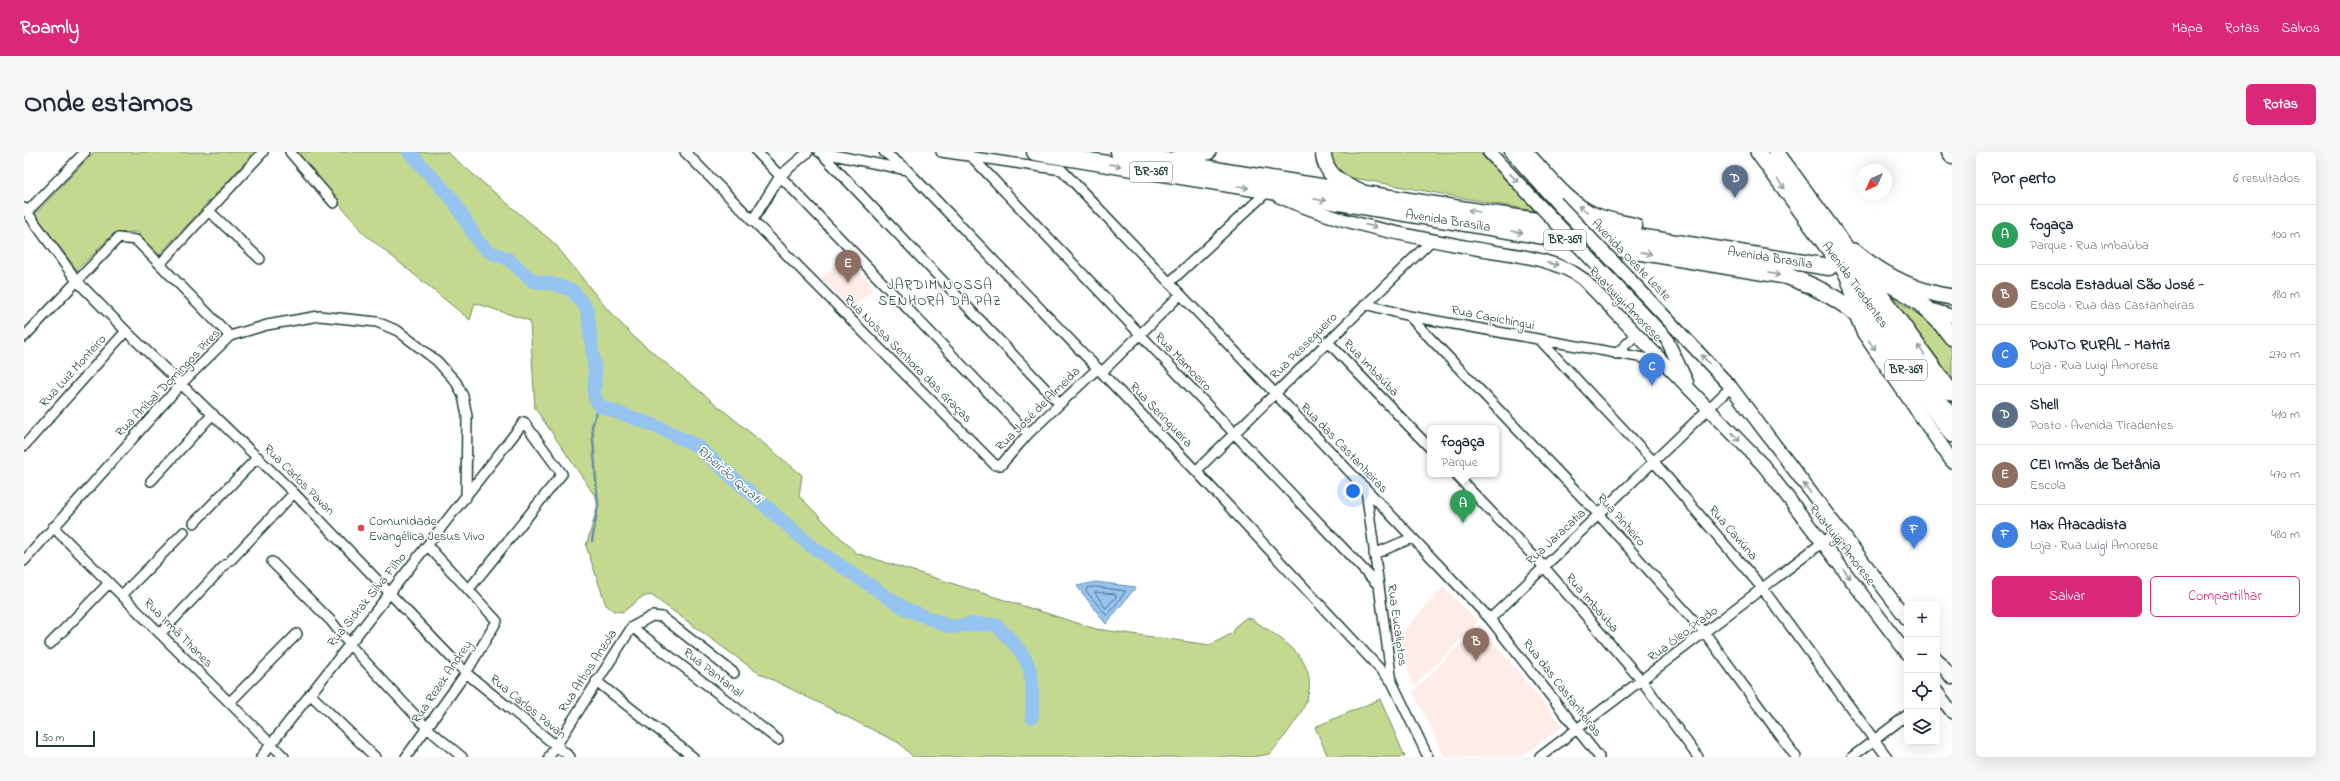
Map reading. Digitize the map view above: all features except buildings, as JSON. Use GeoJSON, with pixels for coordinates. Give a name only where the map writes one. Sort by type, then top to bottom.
{"type":"FeatureCollection","features":[{"type":"Feature","properties":{"kind":"highway","name":"Avenida Brasília"},"geometry":{"type":"LineString","coordinates":[[1035,152],[1786,276],[1820,290],[1854,311]]}},
{"type":"Feature","properties":{"kind":"highway","name":"Avenida Brasília"},"geometry":{"type":"LineString","coordinates":[[1118,152],[1171,160],[1233,173],[1829,268]]}},
{"type":"Feature","properties":{"kind":"highway"},"geometry":{"type":"LineString","coordinates":[[1524,152],[1570,199],[1595,216],[1674,233],[1747,254]]}},
{"type":"Feature","properties":{"kind":"highway"},"geometry":{"type":"LineString","coordinates":[[1847,272],[1853,290],[1854,311]]}},
{"type":"Feature","properties":{"kind":"highway"},"geometry":{"type":"LineString","coordinates":[[1881,280],[1904,291],[1929,309],[1952,337]]}},
{"type":"Feature","properties":{"kind":"highway","name":"BR-369"},"geometry":{"type":"LineString","coordinates":[[1854,311],[1877,332],[1952,434]]}},
{"type":"Feature","properties":{"kind":"main road"},"geometry":{"type":"LineString","coordinates":[[1171,160],[1208,152]]}},
{"type":"Feature","properties":{"kind":"main road"},"geometry":{"type":"LineString","coordinates":[[1323,152],[1325,167],[1329,171],[1346,185],[1367,194]]}},
{"type":"Feature","properties":{"kind":"main road","name":"Avenida Tiradentes"},"geometry":{"type":"LineString","coordinates":[[1758,152],[1952,418]]}},
{"type":"Feature","properties":{"kind":"main road","name":"Avenida Tiradentes"},"geometry":{"type":"LineString","coordinates":[[1776,152],[1952,393]]}},
{"type":"Feature","properties":{"kind":"main road"},"geometry":{"type":"LineString","coordinates":[[1810,223],[1822,233],[1836,236],[1864,259],[1898,280],[1923,291],[1952,297]]}},
{"type":"Feature","properties":{"kind":"main road"},"geometry":{"type":"LineString","coordinates":[[1854,311],[1863,332],[1952,461]]}},
{"type":"Feature","properties":{"kind":"street"},"geometry":{"type":"LineString","coordinates":[[26,210],[85,152]]}},
{"type":"Feature","properties":{"kind":"street"},"geometry":{"type":"LineString","coordinates":[[160,264],[263,152]]}},
{"type":"Feature","properties":{"kind":"street"},"geometry":{"type":"LineString","coordinates":[[290,152],[334,203]]}},
{"type":"Feature","properties":{"kind":"street","name":"Rua Nossa Senhora das Graças"},"geometry":{"type":"LineString","coordinates":[[685,152],[995,465]]}},
{"type":"Feature","properties":{"kind":"street"},"geometry":{"type":"LineString","coordinates":[[757,152],[1028,434]]}},
{"type":"Feature","properties":{"kind":"street"},"geometry":{"type":"LineString","coordinates":[[752,221],[780,176],[808,152]]}},
{"type":"Feature","properties":{"kind":"street"},"geometry":{"type":"LineString","coordinates":[[820,152],[907,170]]}},
{"type":"Feature","properties":{"kind":"street"},"geometry":{"type":"LineString","coordinates":[[820,152],[1059,403]]}},
{"type":"Feature","properties":{"kind":"street","name":"Rua Seringueira"},"geometry":{"type":"LineString","coordinates":[[884,152],[907,170],[1100,370],[1392,682]]}},
{"type":"Feature","properties":{"kind":"street"},"geometry":{"type":"LineString","coordinates":[[941,152],[970,155]]}},
{"type":"Feature","properties":{"kind":"street"},"geometry":{"type":"LineString","coordinates":[[1489,152],[1666,338],[1690,388]]}},
{"type":"Feature","properties":{"kind":"street","name":"Avenida Oeste Leste"},"geometry":{"type":"LineString","coordinates":[[1511,152],[1556,202],[1731,387]]}},
{"type":"Feature","properties":{"kind":"street"},"geometry":{"type":"LineString","coordinates":[[1948,152],[1952,158]]}},
{"type":"Feature","properties":{"kind":"street","name":"Rua das Castanheiras"},"geometry":{"type":"LineString","coordinates":[[970,155],[1057,168],[1066,174],[1274,394],[1490,618],[1599,757]]}},
{"type":"Feature","properties":{"kind":"street","name":"Rua Mamoeiro"},"geometry":{"type":"LineString","coordinates":[[970,155],[1379,586]]}},
{"type":"Feature","properties":{"kind":"street"},"geometry":{"type":"LineString","coordinates":[[1170,283],[1268,191]]}},
{"type":"Feature","properties":{"kind":"street","name":"Rua Luigi Amorese"},"geometry":{"type":"LineString","coordinates":[[1268,191],[1301,207],[1362,224],[1432,240],[1550,263],[1572,270],[1583,279],[1661,361],[1690,388],[1763,465],[1904,649]]}},
{"type":"Feature","properties":{"kind":"street","name":"Rua Carlos Pavan"},"geometry":{"type":"LineString","coordinates":[[26,210],[77,281],[126,331],[182,383],[294,493],[466,673],[570,757]]}},
{"type":"Feature","properties":{"kind":"street"},"geometry":{"type":"LineString","coordinates":[[209,211],[260,259]]}},
{"type":"Feature","properties":{"kind":"street"},"geometry":{"type":"LineString","coordinates":[[24,337],[118,238],[136,240],[230,336]]}},
{"type":"Feature","properties":{"kind":"street","name":"Rua Pessegueiro"},"geometry":{"type":"LineString","coordinates":[[1196,471],[1233,433],[1432,240]]}},
{"type":"Feature","properties":{"kind":"street","name":"Rua José de Almeida"},"geometry":{"type":"LineString","coordinates":[[995,465],[1001,465],[1028,434],[1059,403],[1140,335],[1180,295]]}},
{"type":"Feature","properties":{"kind":"street","name":"Rua Capichingui"},"geometry":{"type":"LineString","coordinates":[[1365,304],[1409,316],[1661,361]]}},
{"type":"Feature","properties":{"kind":"street"},"geometry":{"type":"LineString","coordinates":[[1616,354],[1636,335],[1642,321],[1641,313],[1636,307]]}},
{"type":"Feature","properties":{"kind":"street"},"geometry":{"type":"LineString","coordinates":[[1929,309],[1952,316]]}},
{"type":"Feature","properties":{"kind":"street","name":"Rua Aníbal Domingos Pires"},"geometry":{"type":"LineString","coordinates":[[24,561],[182,383],[230,336],[267,325],[320,316],[377,322],[398,331],[414,341],[448,372],[464,396],[468,416],[466,498]]}},
{"type":"Feature","properties":{"kind":"street","name":"Rua Pinheiro"},"geometry":{"type":"LineString","coordinates":[[1409,316],[1599,515],[1705,633],[1796,757]]}},
{"type":"Feature","properties":{"kind":"street","name":"Rua Luiz Monteiro"},"geometry":{"type":"LineString","coordinates":[[24,446],[126,331]]}},
{"type":"Feature","properties":{"kind":"street","name":"Rua Caviúna"},"geometry":{"type":"LineString","coordinates":[[1540,340],[1654,462],[1763,589],[1887,757]]}},
{"type":"Feature","properties":{"kind":"street","name":"Rua Imbaúba"},"geometry":{"type":"LineString","coordinates":[[1327,341],[1427,445]]}},
{"type":"Feature","properties":{"kind":"street","name":"Rua Luigi Amorese"},"geometry":{"type":"LineString","coordinates":[[1731,387],[1904,615]]}},
{"type":"Feature","properties":{"kind":"street","name":"Rua Jaracatia"},"geometry":{"type":"LineString","coordinates":[[1490,618],[1710,409],[1731,387]]}},
{"type":"Feature","properties":{"kind":"street"},"geometry":{"type":"LineString","coordinates":[[151,481],[213,414]]}},
{"type":"Feature","properties":{"kind":"street","name":"Rua Sidrak Silva Filho"},"geometry":{"type":"LineString","coordinates":[[261,757],[390,592],[466,498],[524,422],[562,474],[469,589]]}},
{"type":"Feature","properties":{"kind":"street"},"geometry":{"type":"LineString","coordinates":[[194,523],[258,457]]}},
{"type":"Feature","properties":{"kind":"street","name":"Rua Imbaúba"},"geometry":{"type":"LineString","coordinates":[[1458,477],[1544,567],[1642,681],[1698,757]]}},
{"type":"Feature","properties":{"kind":"street","name":"Rua Eucaliptos"},"geometry":{"type":"LineString","coordinates":[[1366,490],[1392,682],[1428,757]]}},
{"type":"Feature","properties":{"kind":"street"},"geometry":{"type":"LineString","coordinates":[[161,633],[294,493]]}},
{"type":"Feature","properties":{"kind":"street","name":"Rua Irmã Thanes"},"geometry":{"type":"LineString","coordinates":[[53,527],[284,757]]}},
{"type":"Feature","properties":{"kind":"street","name":"Rua Óleo Prado"},"geometry":{"type":"LineString","coordinates":[[1540,757],[1840,530]]}},
{"type":"Feature","properties":{"kind":"street"},"geometry":{"type":"LineString","coordinates":[[122,595],[184,532]]}},
{"type":"Feature","properties":{"kind":"street"},"geometry":{"type":"LineString","coordinates":[[1374,554],[1412,538]]}},
{"type":"Feature","properties":{"kind":"street"},"geometry":{"type":"LineString","coordinates":[[428,546],[469,589]]}},
{"type":"Feature","properties":{"kind":"street"},"geometry":{"type":"LineString","coordinates":[[272,562],[331,621],[349,644],[427,728],[462,757]]}},
{"type":"Feature","properties":{"kind":"street"},"geometry":{"type":"LineString","coordinates":[[50,644],[109,583]]}},
{"type":"Feature","properties":{"kind":"street","name":"Rua Rezek Andrey"},"geometry":{"type":"LineString","coordinates":[[406,757],[466,673],[497,621],[469,589]]}},
{"type":"Feature","properties":{"kind":"street"},"geometry":{"type":"LineString","coordinates":[[636,625],[652,616],[662,617],[734,673]]}},
{"type":"Feature","properties":{"kind":"street","name":"Rua Athos Anzola"},"geometry":{"type":"LineString","coordinates":[[549,757],[596,681],[636,625]]}},
{"type":"Feature","properties":{"kind":"street","name":"Rua Pantanal"},"geometry":{"type":"LineString","coordinates":[[636,625],[778,740]]}},
{"type":"Feature","properties":{"kind":"street"},"geometry":{"type":"LineString","coordinates":[[230,702],[297,634]]}},
{"type":"Feature","properties":{"kind":"street"},"geometry":{"type":"LineString","coordinates":[[1940,663],[1952,678]]}},
{"type":"Feature","properties":{"kind":"street"},"geometry":{"type":"LineString","coordinates":[[596,681],[693,757]]}},
{"type":"Feature","properties":{"kind":"street"},"geometry":{"type":"LineString","coordinates":[[310,694],[375,757]]}},
{"type":"Feature","properties":{"kind":"street"},"geometry":{"type":"LineString","coordinates":[[1940,696],[1952,712]]}},
{"type":"Feature","properties":{"kind":"street"},"geometry":{"type":"LineString","coordinates":[[1852,757],[1904,717]]}},
{"type":"Feature","properties":{"kind":"shaded area"},"geometry":{"type":"Polygon","coordinates":[[[844,256],[874,288],[852,309],[821,278],[844,256]]]}},
{"type":"Feature","properties":{"kind":"shaded area"},"geometry":{"type":"Polygon","coordinates":[[[1443,587],[1478,622],[1413,687],[1399,636],[1443,587]]]}},
{"type":"Feature","properties":{"kind":"shaded area"},"geometry":{"type":"Polygon","coordinates":[[[1479,625],[1563,726],[1521,757],[1445,757],[1413,692],[1479,625]]]}},
{"type":"Feature","properties":{"kind":"green space"},"geometry":{"type":"Polygon","coordinates":[[[94,152],[255,152],[159,255],[137,232],[114,233],[77,270],[35,214],[94,152]]]}},
{"type":"Feature","properties":{"kind":"green space"},"geometry":{"type":"Polygon","coordinates":[[[297,152],[447,152],[555,244],[607,309],[634,337],[802,475],[799,496],[856,553],[1096,629],[1210,645],[1233,633],[1240,622],[1244,619],[1252,619],[1294,650],[1304,664],[1309,678],[1309,691],[1305,704],[1298,717],[1270,754],[1252,757],[913,757],[899,743],[757,672],[651,595],[642,597],[623,612],[614,611],[606,605],[586,546],[599,502],[535,408],[530,321],[475,303],[470,320],[362,232],[297,152]]]}},
{"type":"Feature","properties":{"kind":"green space"},"geometry":{"type":"Polygon","coordinates":[[[1330,152],[1479,152],[1535,211],[1348,177],[1332,164],[1330,152]]]}},
{"type":"Feature","properties":{"kind":"green space"},"geometry":{"type":"Polygon","coordinates":[[[1888,294],[1926,320],[1950,347],[1952,351],[1952,382],[1888,294]]]}},
{"type":"Feature","properties":{"kind":"green space"},"geometry":{"type":"Polygon","coordinates":[[[1380,699],[1405,757],[1328,757],[1315,727],[1380,699]]]}},
{"type":"Feature","properties":{"kind":"water"},"geometry":{"type":"Polygon","coordinates":[[[1096,582],[1136,587],[1106,624],[1077,586],[1096,582]]]}},
{"type":"Feature","properties":{"kind":"waterway","name":"Ribeirão Quati"},"geometry":{"type":"LineString","coordinates":[[409,152],[453,200],[479,243],[490,252],[508,259],[533,281],[553,284],[573,291],[587,309],[595,374],[594,395],[599,406],[656,426],[697,446],[811,546],[904,608],[951,627],[974,624],[996,625],[1017,648],[1024,657],[1028,666],[1031,675],[1032,687],[1032,717]]}},
{"type":"Feature","properties":{"kind":"waterway"},"geometry":{"type":"LineString","coordinates":[[592,541],[598,506],[592,426],[599,406]]}},
{"type":"Feature","properties":{"kind":"place","name":"Shell"},"geometry":{"type":"Point","coordinates":[1735,198]}},
{"type":"Feature","properties":{"kind":"place","name":"CEI Irmãs de Betânia"},"geometry":{"type":"Point","coordinates":[848,283]}},
{"type":"Feature","properties":{"kind":"place","name":"PONTO RURAL - Matriz"},"geometry":{"type":"Point","coordinates":[1652,386]}},
{"type":"Feature","properties":{"kind":"place","name":"fogaça"},"geometry":{"type":"Point","coordinates":[1463,523]}},
{"type":"Feature","properties":{"kind":"place","name":"Comunidade Evangélica Jesus Vivo"},"geometry":{"type":"Point","coordinates":[361,528]}},
{"type":"Feature","properties":{"kind":"place","name":"Max Atacadista"},"geometry":{"type":"Point","coordinates":[1914,549]}},
{"type":"Feature","properties":{"kind":"place","name":"Escola Estadual São José -"},"geometry":{"type":"Point","coordinates":[1476,661]}},
{"type":"Feature","properties":{"kind":"district","name":"JARDIM NOSSA SENHORA DA PAZ"},"geometry":{"type":"Point","coordinates":[940,294]}}]}
